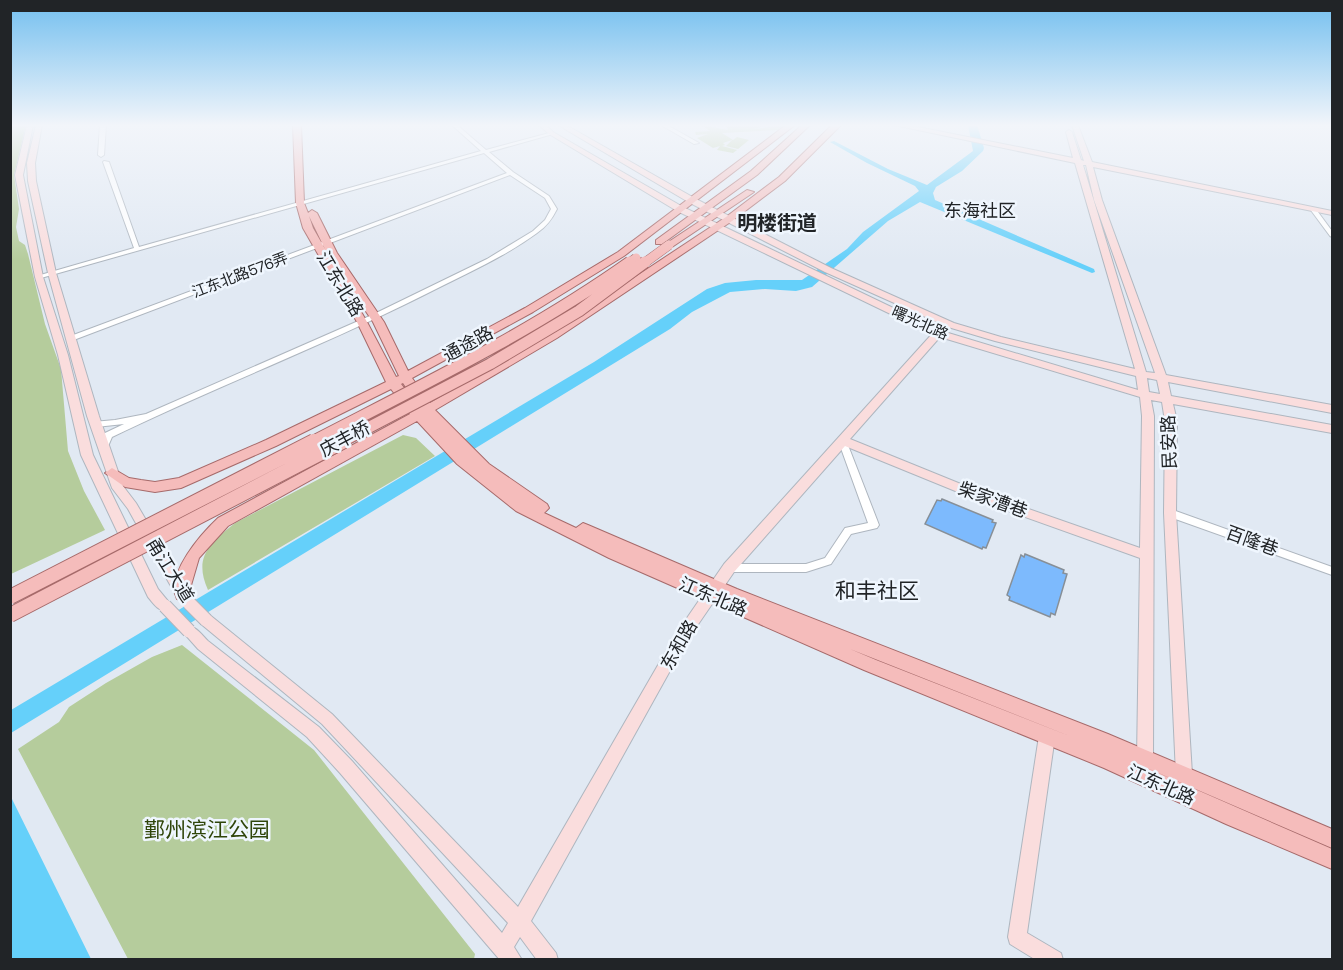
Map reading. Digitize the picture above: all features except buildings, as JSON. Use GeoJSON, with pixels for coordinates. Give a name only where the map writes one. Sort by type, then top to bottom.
{"type":"FeatureCollection","features":[{"type":"Feature","properties":{"kind":"main road","name":"甬江大道"},"geometry":{"type":"LineString","coordinates":[[20,170],[19,176],[39,277],[63,355],[87,455],[153,593],[203,645],[313,732],[346,767],[507,954]]}},
{"type":"Feature","properties":{"kind":"main road","name":"甬江大道"},"geometry":{"type":"LineString","coordinates":[[31,170],[52,273],[103,449],[118,488],[132,506],[185,598],[206,620],[327,719],[520,922],[549,960]]}},
{"type":"Feature","properties":{"kind":"main road","name":"江东北路"},"geometry":{"type":"LineString","coordinates":[[302,170],[308,228],[375,316],[423,412]]}},
{"type":"Feature","properties":{"kind":"main road","name":"曙光北路"},"geometry":{"type":"LineString","coordinates":[[614,170],[680,209],[811,266]]}},
{"type":"Feature","properties":{"kind":"main road","name":"曙光北路"},"geometry":{"type":"LineString","coordinates":[[640,170],[811,266],[938,333],[1144,395],[1332,429]]}},
{"type":"Feature","properties":{"kind":"main road","name":"通途路"},"geometry":{"type":"LineString","coordinates":[[112,473],[125,482],[141,485],[155,487],[181,483],[272,443],[406,378],[539,305],[621,254],[733,170]]}},
{"type":"Feature","properties":{"kind":"main road"},"geometry":{"type":"LineString","coordinates":[[664,244],[695,216],[758,170]]}},
{"type":"Feature","properties":{"kind":"main road"},"geometry":{"type":"LineString","coordinates":[[664,244],[718,214],[778,170]]}},
{"type":"Feature","properties":{"kind":"main road","name":"通途路"},"geometry":{"type":"LineString","coordinates":[[185,598],[186,568],[190,560],[199,544],[223,522],[423,412],[553,336],[718,227],[790,170]]}},
{"type":"Feature","properties":{"kind":"main road","name":"民安路"},"geometry":{"type":"LineString","coordinates":[[1086,170],[1141,374],[1148,416],[1145,759]]}},
{"type":"Feature","properties":{"kind":"main road","name":"民安路"},"geometry":{"type":"LineString","coordinates":[[1087,170],[1162,378],[1171,421],[1170,513],[1184,774]]}},
{"type":"Feature","properties":{"kind":"main road"},"geometry":{"type":"LineString","coordinates":[[1120,170],[1332,213]]}},
{"type":"Feature","properties":{"kind":"main road","name":"江东北路"},"geometry":{"type":"LineString","coordinates":[[322,244],[393,383],[439,431],[521,507],[614,554],[1184,774],[1332,838]]}},
{"type":"Feature","properties":{"kind":"main road","name":"庆丰桥"},"geometry":{"type":"LineString","coordinates":[[10,597],[479,356],[664,244]]}},
{"type":"Feature","properties":{"kind":"main road","name":"庆丰桥"},"geometry":{"type":"LineString","coordinates":[[10,615],[489,364],[579,311],[664,244]]}},
{"type":"Feature","properties":{"kind":"main road","name":"曙光北路"},"geometry":{"type":"LineString","coordinates":[[826,274],[951,324],[998,339],[1141,374],[1332,409]]}},
{"type":"Feature","properties":{"kind":"main road","name":"东和路"},"geometry":{"type":"LineString","coordinates":[[507,954],[520,922],[681,638],[712,592],[729,568],[842,440],[938,333],[951,324]]}},
{"type":"Feature","properties":{"kind":"main road","name":"柴家漕巷"},"geometry":{"type":"LineString","coordinates":[[842,440],[979,496],[1146,555]]}},
{"type":"Feature","properties":{"kind":"main road","name":"江东北路"},"geometry":{"type":"LineString","coordinates":[[712,592],[1110,761],[1332,859]]}},
{"type":"Feature","properties":{"kind":"main road"},"geometry":{"type":"LineString","coordinates":[[1047,736],[1017,937],[1054,960]]}},
{"type":"Feature","properties":{"kind":"street"},"geometry":{"type":"LineString","coordinates":[[109,170],[137,249]]}},
{"type":"Feature","properties":{"kind":"street"},"geometry":{"type":"LineString","coordinates":[[39,277],[416,170]]}},
{"type":"Feature","properties":{"kind":"street"},"geometry":{"type":"LineString","coordinates":[[103,449],[108,435],[375,316],[489,260],[535,232],[548,220],[554,209],[547,197],[508,170]]}},
{"type":"Feature","properties":{"kind":"street","name":"江东北路576弄"},"geometry":{"type":"LineString","coordinates":[[71,339],[511,173]]}},
{"type":"Feature","properties":{"kind":"street"},"geometry":{"type":"LineString","coordinates":[[1313,209],[1332,235]]}},
{"type":"Feature","properties":{"kind":"street"},"geometry":{"type":"LineString","coordinates":[[96,424],[115,423],[148,416]]}},
{"type":"Feature","properties":{"kind":"street"},"geometry":{"type":"LineString","coordinates":[[729,568],[806,568],[828,561],[848,531],[874,525],[842,440]]}},
{"type":"Feature","properties":{"kind":"street","name":"百隆巷"},"geometry":{"type":"LineString","coordinates":[[1170,513],[1332,571]]}},
{"type":"Feature","properties":{"kind":"green space"},"geometry":{"type":"Polygon","coordinates":[[[11,170],[15,170],[19,209],[16,227],[19,241],[25,245],[28,254],[45,324],[61,369],[68,451],[84,491],[105,530],[11,574],[11,170]]]}},
{"type":"Feature","properties":{"kind":"green space"},"geometry":{"type":"Polygon","coordinates":[[[403,435],[416,438],[435,456],[208,590],[202,568],[206,552],[218,537],[235,523],[403,435]]]}},
{"type":"Feature","properties":{"kind":"green space","name":"鄞州滨江公园"},"geometry":{"type":"Polygon","coordinates":[[[182,645],[314,750],[475,954],[474,959],[128,959],[18,749],[59,722],[69,707],[106,683],[152,657],[182,645]]]}},
{"type":"Feature","properties":{"kind":"water"},"geometry":{"type":"Polygon","coordinates":[[[882,170],[891,170],[927,185],[947,170],[963,170],[936,187],[933,193],[935,200],[1094,269],[1095,272],[1092,273],[920,202],[888,221],[812,287],[796,291],[765,289],[730,292],[692,312],[670,329],[11,733],[11,710],[594,362],[707,289],[725,283],[756,280],[802,280],[847,249],[863,232],[919,191],[915,186],[882,170]]]}},
{"type":"Feature","properties":{"kind":"water"},"geometry":{"type":"Polygon","coordinates":[[[11,797],[91,959],[11,959],[11,797]]]}},
{"type":"Feature","properties":{"kind":"district","name":"东海社区"},"geometry":{"type":"Point","coordinates":[980,211]}},
{"type":"Feature","properties":{"kind":"district","name":"明楼街道"},"geometry":{"type":"Point","coordinates":[777,223]}},
{"type":"Feature","properties":{"kind":"district","name":"和丰社区"},"geometry":{"type":"Point","coordinates":[877,591]}}]}
